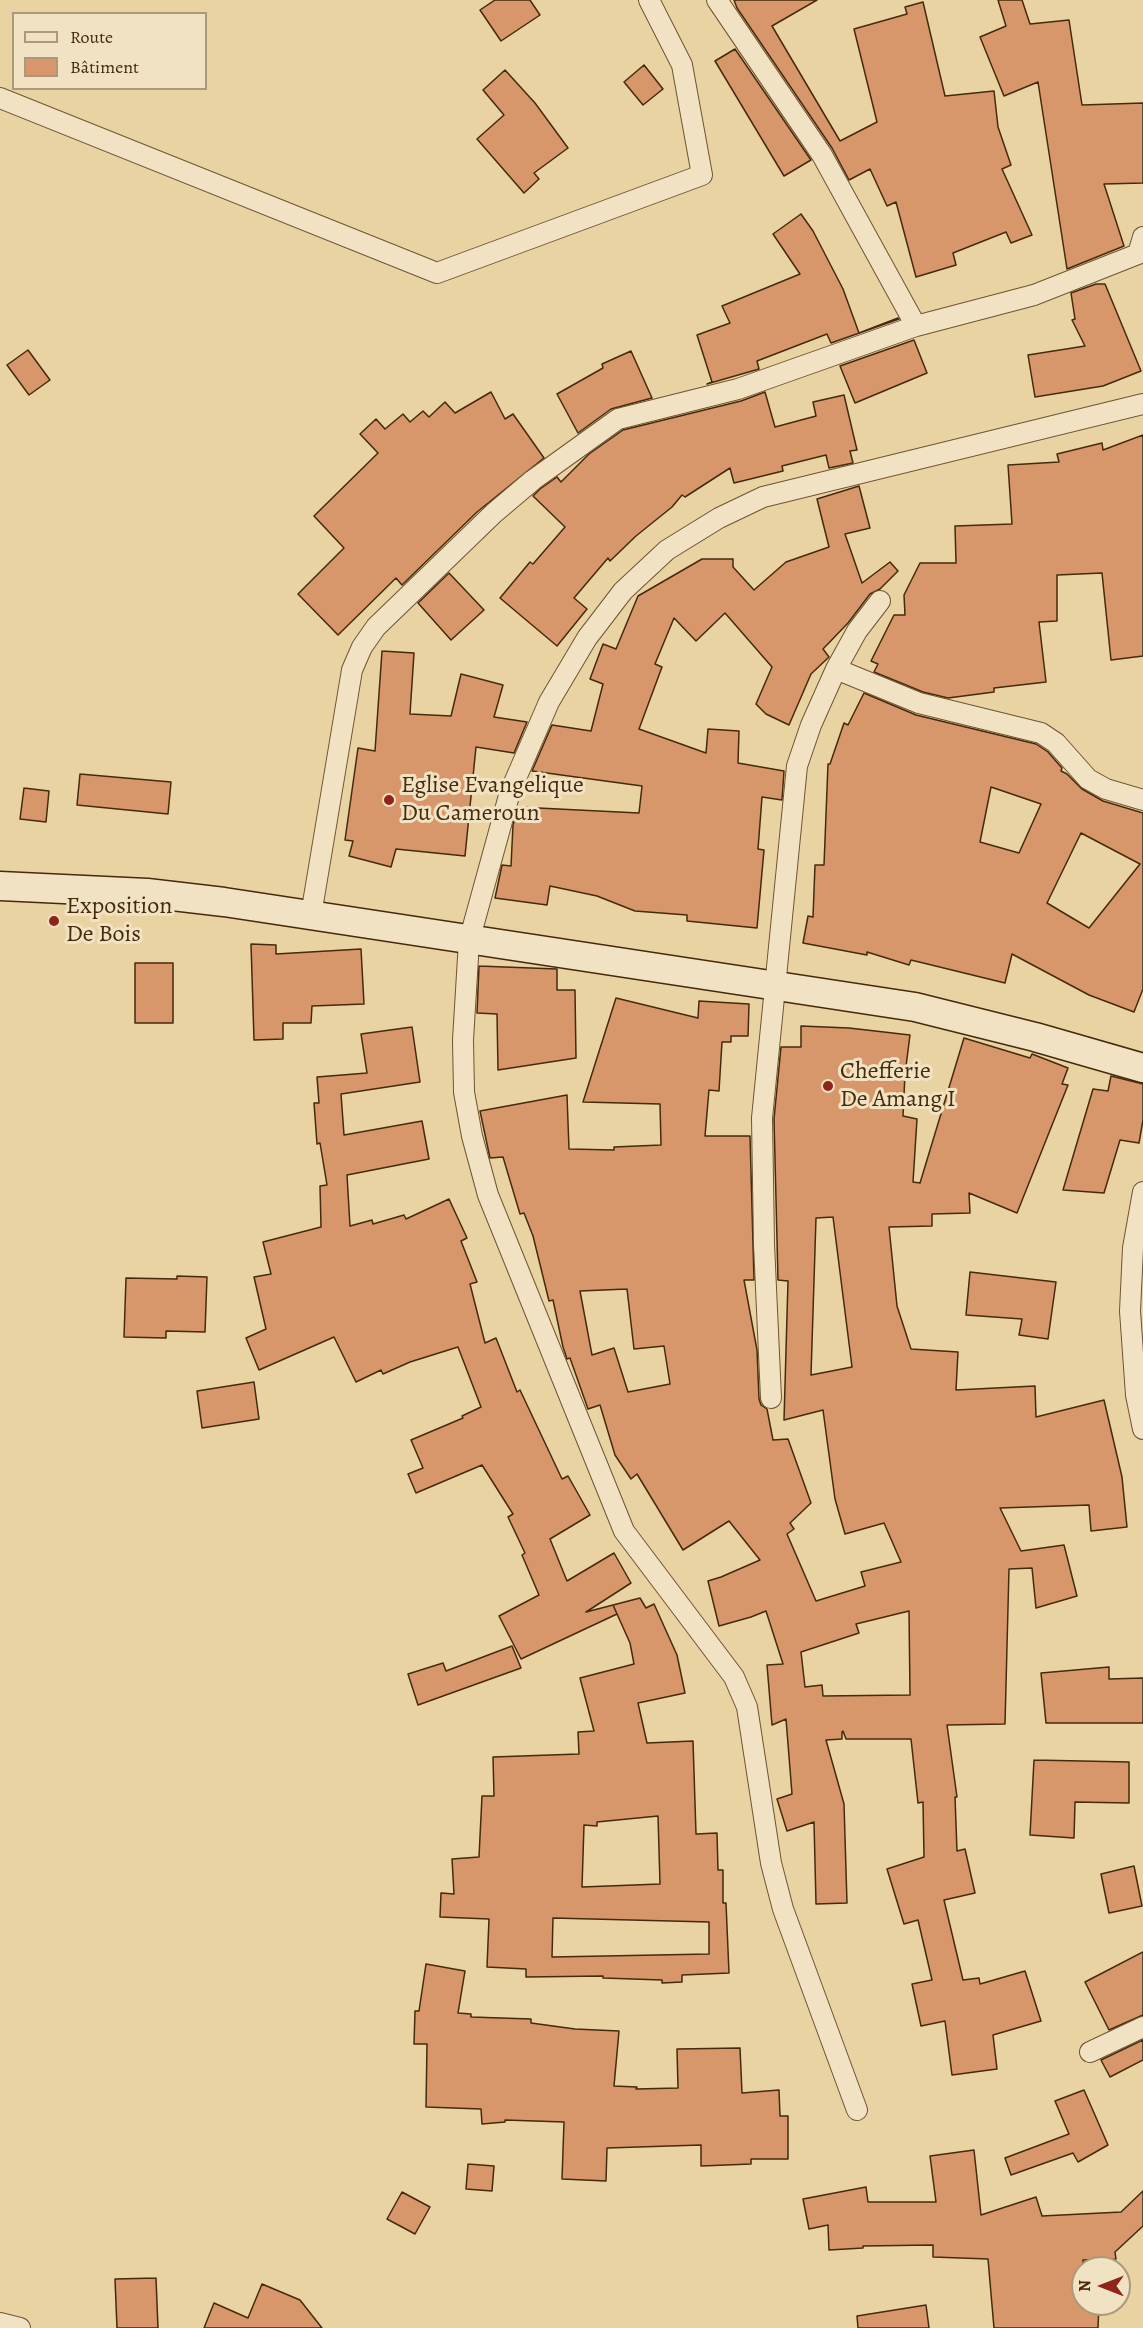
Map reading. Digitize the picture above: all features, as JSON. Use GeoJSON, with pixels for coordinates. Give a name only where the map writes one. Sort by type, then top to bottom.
{"type":"FeatureCollection","features":[{"type":"Feature","properties":{"kind":"main road"},"geometry":{"type":"LineString","coordinates":[[0,886],[147,893],[311,915],[915,1007],[1035,1037],[1143,1068]]}},
{"type":"Feature","properties":{"kind":"street"},"geometry":{"type":"LineString","coordinates":[[0,98],[437,273],[702,175],[682,65],[649,0]]}},
{"type":"Feature","properties":{"kind":"street"},"geometry":{"type":"LineString","coordinates":[[717,0],[822,155],[916,326]]}},
{"type":"Feature","properties":{"kind":"street"},"geometry":{"type":"LineString","coordinates":[[311,915],[352,670],[362,646],[376,627],[532,480],[618,419],[738,389],[916,326],[1045,291],[1138,254],[1143,237]]}},
{"type":"Feature","properties":{"kind":"street"},"geometry":{"type":"LineString","coordinates":[[857,2110],[783,1909],[771,1863],[747,1707],[734,1677],[624,1531],[488,1195],[472,1136],[465,1092],[463,1040],[469,940],[510,792],[549,702],[588,638],[623,591],[667,550],[719,518],[763,497],[1143,404]]}},
{"type":"Feature","properties":{"kind":"street"},"geometry":{"type":"LineString","coordinates":[[771,1398],[764,1244],[762,1118],[797,766],[811,725],[836,669],[857,631],[879,602]]}},
{"type":"Feature","properties":{"kind":"street"},"geometry":{"type":"LineString","coordinates":[[836,669],[919,703],[1041,733],[1056,743],[1088,779],[1106,789],[1143,800]]}},
{"type":"Feature","properties":{"kind":"street"},"geometry":{"type":"LineString","coordinates":[[1143,1192],[1133,1248],[1130,1311],[1136,1395],[1143,1429]]}},
{"type":"Feature","properties":{"kind":"street"},"geometry":{"type":"LineString","coordinates":[[1090,2052],[1143,2027]]}},
{"type":"Feature","properties":{"kind":"street"},"geometry":{"type":"LineString","coordinates":[[0,2323],[20,2328]]}},
{"type":"Feature","properties":{"kind":"building"},"geometry":{"type":"Polygon","coordinates":[[[495,0],[530,0],[540,15],[501,41],[480,10],[495,0]]]}},
{"type":"Feature","properties":{"kind":"building"},"geometry":{"type":"Polygon","coordinates":[[[734,0],[817,0],[772,26],[840,141],[877,122],[854,29],[907,14],[905,7],[923,2],[945,96],[994,91],[998,127],[1011,165],[1002,169],[1032,235],[1011,243],[1006,232],[953,253],[956,265],[916,277],[896,202],[887,206],[870,169],[849,180],[832,148],[737,8],[734,0]]]}},
{"type":"Feature","properties":{"kind":"building"},"geometry":{"type":"Polygon","coordinates":[[[998,0],[1022,0],[1030,24],[1069,20],[1082,105],[1143,103],[1143,183],[1104,184],[1124,246],[1067,269],[1038,82],[1004,96],[980,37],[1006,26],[998,0]]]}},
{"type":"Feature","properties":{"kind":"building"},"geometry":{"type":"Polygon","coordinates":[[[735,49],[811,160],[784,176],[715,61],[735,49]]]}},
{"type":"Feature","properties":{"kind":"building"},"geometry":{"type":"Polygon","coordinates":[[[644,65],[663,89],[643,105],[624,82],[644,65]]]}},
{"type":"Feature","properties":{"kind":"building"},"geometry":{"type":"Polygon","coordinates":[[[505,70],[535,103],[568,148],[534,173],[539,179],[524,193],[477,139],[504,115],[483,90],[505,70]]]}},
{"type":"Feature","properties":{"kind":"building"},"geometry":{"type":"Polygon","coordinates":[[[801,214],[813,231],[843,289],[859,333],[899,319],[831,343],[827,334],[757,361],[759,369],[707,384],[712,382],[697,335],[730,323],[722,306],[800,274],[773,234],[801,214]]]}},
{"type":"Feature","properties":{"kind":"building"},"geometry":{"type":"Polygon","coordinates":[[[1096,284],[1105,284],[1141,371],[1103,386],[1035,397],[1028,355],[1085,346],[1072,320],[1075,319],[1071,293],[1096,284]]]}},
{"type":"Feature","properties":{"kind":"building"},"geometry":{"type":"Polygon","coordinates":[[[914,340],[927,373],[855,403],[840,366],[914,340]]]}},
{"type":"Feature","properties":{"kind":"building"},"geometry":{"type":"Polygon","coordinates":[[[28,350],[50,380],[29,395],[7,365],[28,350]]]}},
{"type":"Feature","properties":{"kind":"building"},"geometry":{"type":"Polygon","coordinates":[[[631,351],[652,398],[611,409],[578,433],[557,394],[603,368],[602,364],[631,351]]]}},
{"type":"Feature","properties":{"kind":"building"},"geometry":{"type":"Polygon","coordinates":[[[491,392],[505,419],[513,414],[544,458],[477,512],[402,585],[396,578],[338,635],[298,594],[344,548],[314,516],[378,453],[360,434],[376,419],[385,429],[403,414],[410,422],[423,411],[429,417],[445,402],[455,413],[491,392]]]}},
{"type":"Feature","properties":{"kind":"building"},"geometry":{"type":"Polygon","coordinates":[[[765,392],[775,427],[816,416],[813,402],[844,395],[857,450],[850,451],[853,463],[829,468],[826,455],[782,466],[783,471],[734,483],[730,468],[685,497],[682,495],[672,507],[610,561],[608,558],[574,598],[587,609],[557,646],[500,598],[530,562],[533,564],[565,527],[533,496],[540,489],[557,477],[561,482],[589,454],[623,430],[741,401],[765,392]]]}},
{"type":"Feature","properties":{"kind":"building"},"geometry":{"type":"Polygon","coordinates":[[[1143,435],[1143,656],[1111,660],[1102,573],[1057,575],[1057,621],[1039,622],[1046,682],[994,688],[994,692],[948,698],[923,692],[874,672],[878,664],[871,661],[894,615],[905,615],[904,595],[920,563],[956,563],[955,526],[1012,524],[1008,465],[1059,462],[1057,454],[1102,443],[1103,450],[1143,435]]]}},
{"type":"Feature","properties":{"kind":"building"},"geometry":{"type":"Polygon","coordinates":[[[859,486],[870,528],[845,534],[862,583],[890,562],[898,571],[880,589],[870,594],[848,623],[823,649],[829,657],[811,674],[789,725],[766,714],[756,704],[772,667],[725,613],[696,641],[674,618],[655,664],[662,667],[639,729],[706,753],[708,729],[739,731],[738,763],[784,771],[782,800],[762,797],[758,849],[764,850],[757,928],[687,921],[687,915],[635,911],[597,896],[550,886],[547,905],[495,898],[502,865],[511,866],[513,825],[518,807],[639,813],[642,786],[532,771],[552,725],[591,731],[603,684],[590,679],[603,644],[616,649],[638,596],[702,559],[733,559],[733,567],[754,590],[786,562],[829,547],[817,499],[859,486]]]}},
{"type":"Feature","properties":{"kind":"building"},"geometry":{"type":"Polygon","coordinates":[[[449,573],[484,610],[451,640],[418,603],[449,573]]]}},
{"type":"Feature","properties":{"kind":"building"},"geometry":{"type":"Polygon","coordinates":[[[382,651],[414,653],[410,714],[451,716],[461,674],[503,685],[494,717],[527,722],[514,753],[476,747],[465,856],[396,849],[391,867],[349,856],[353,841],[345,840],[358,748],[375,751],[382,651]]]}},
{"type":"Feature","properties":{"kind":"building"},"geometry":{"type":"Polygon","coordinates":[[[864,693],[916,715],[1036,744],[1048,752],[1062,768],[1061,771],[1082,789],[1103,801],[1143,813],[1143,989],[1134,1012],[1089,995],[1012,954],[1005,983],[911,960],[909,965],[867,952],[867,955],[803,943],[808,916],[813,917],[815,865],[824,865],[828,764],[830,764],[844,723],[848,725],[864,693]],[[991,787],[980,842],[1019,853],[1041,804],[991,787]],[[1081,833],[1047,903],[1089,928],[1140,864],[1081,833]]]}},
{"type":"Feature","properties":{"kind":"building"},"geometry":{"type":"Polygon","coordinates":[[[80,774],[171,782],[168,814],[77,805],[80,774]]]}},
{"type":"Feature","properties":{"kind":"building"},"geometry":{"type":"Polygon","coordinates":[[[24,788],[49,791],[46,822],[20,819],[24,788]]]}},
{"type":"Feature","properties":{"kind":"building"},"geometry":{"type":"Polygon","coordinates":[[[251,944],[276,945],[276,954],[361,949],[364,1004],[312,1006],[311,1023],[283,1023],[283,1039],[254,1040],[251,944]]]}},
{"type":"Feature","properties":{"kind":"building"},"geometry":{"type":"Polygon","coordinates":[[[135,963],[173,963],[173,1023],[135,1023],[135,963]]]}},
{"type":"Feature","properties":{"kind":"building"},"geometry":{"type":"Polygon","coordinates":[[[479,966],[557,969],[557,990],[575,990],[576,1058],[498,1070],[497,1014],[477,1013],[479,966]]]}},
{"type":"Feature","properties":{"kind":"building"},"geometry":{"type":"Polygon","coordinates":[[[616,998],[698,1018],[699,1001],[749,1004],[748,1036],[731,1036],[731,1042],[722,1042],[719,1091],[709,1090],[705,1136],[750,1136],[754,1280],[744,1280],[757,1350],[759,1399],[761,1405],[767,1409],[773,1440],[788,1439],[811,1503],[790,1523],[794,1529],[787,1534],[816,1601],[865,1586],[861,1572],[901,1562],[884,1523],[845,1534],[835,1499],[823,1410],[784,1420],[788,1281],[778,1280],[774,1119],[781,1047],[801,1047],[801,1026],[849,1028],[910,1035],[903,1116],[917,1119],[913,1182],[920,1183],[964,1038],[1030,1058],[1032,1054],[1068,1068],[1062,1084],[1068,1085],[1017,1213],[969,1193],[970,1213],[932,1214],[932,1226],[889,1227],[897,1306],[911,1349],[958,1352],[956,1390],[1035,1386],[1036,1417],[1104,1400],[1122,1477],[1127,1527],[1091,1531],[1089,1505],[1000,1508],[1021,1551],[1064,1545],[1077,1596],[1036,1608],[1032,1568],[1009,1569],[1005,1724],[947,1725],[957,1797],[955,1797],[957,1851],[965,1849],[975,1893],[944,1900],[963,1980],[979,1978],[980,1984],[1025,1971],[1041,2021],[993,2035],[997,2069],[952,2075],[945,2021],[921,2026],[912,1984],[932,1980],[918,1920],[904,1924],[887,1869],[924,1857],[923,1802],[918,1803],[911,1739],[846,1739],[843,1731],[842,1739],[826,1740],[844,1804],[847,1903],[816,1904],[814,1822],[787,1831],[777,1799],[792,1794],[786,1719],[772,1725],[767,1665],[783,1664],[766,1611],[719,1626],[708,1581],[760,1560],[729,1521],[683,1550],[637,1474],[631,1479],[615,1455],[600,1405],[588,1409],[570,1358],[567,1359],[563,1347],[553,1300],[549,1301],[533,1236],[524,1213],[520,1214],[503,1157],[490,1158],[480,1111],[567,1095],[569,1149],[614,1150],[614,1147],[661,1145],[660,1104],[583,1102],[616,998]],[[833,1217],[816,1218],[811,1375],[852,1367],[833,1217]],[[627,1289],[580,1291],[592,1355],[614,1348],[628,1392],[670,1384],[664,1346],[634,1349],[627,1289]],[[909,1611],[856,1624],[859,1633],[801,1652],[805,1687],[822,1685],[823,1696],[910,1695],[909,1611]]]}},
{"type":"Feature","properties":{"kind":"building"},"geometry":{"type":"Polygon","coordinates":[[[412,1027],[420,1082],[341,1094],[344,1135],[422,1121],[429,1159],[347,1175],[350,1226],[372,1220],[373,1224],[404,1215],[406,1219],[449,1199],[467,1238],[461,1241],[477,1282],[470,1284],[485,1343],[496,1338],[517,1392],[520,1390],[562,1479],[568,1476],[590,1515],[550,1539],[567,1581],[614,1553],[631,1583],[586,1612],[613,1605],[617,1614],[521,1659],[499,1616],[539,1595],[522,1555],[525,1553],[508,1517],[513,1514],[482,1465],[416,1493],[408,1474],[423,1468],[411,1440],[463,1418],[462,1416],[481,1407],[458,1347],[410,1362],[383,1374],[381,1370],[356,1382],[334,1337],[259,1370],[246,1338],[266,1329],[254,1277],[271,1274],[263,1242],[321,1227],[320,1186],[327,1185],[320,1143],[317,1144],[314,1103],[319,1103],[317,1077],[367,1073],[361,1034],[412,1027]]]}},
{"type":"Feature","properties":{"kind":"building"},"geometry":{"type":"Polygon","coordinates":[[[1111,1076],[1143,1084],[1143,1120],[1139,1143],[1120,1140],[1104,1193],[1063,1190],[1093,1089],[1108,1091],[1111,1076]]]}},
{"type":"Feature","properties":{"kind":"building"},"geometry":{"type":"Polygon","coordinates":[[[970,1272],[1056,1282],[1048,1339],[1019,1335],[1022,1319],[966,1315],[970,1272]]]}},
{"type":"Feature","properties":{"kind":"building"},"geometry":{"type":"Polygon","coordinates":[[[177,1276],[207,1277],[205,1332],[166,1331],[166,1338],[124,1337],[126,1278],[177,1279],[177,1276]]]}},
{"type":"Feature","properties":{"kind":"building"},"geometry":{"type":"Polygon","coordinates":[[[254,1382],[259,1419],[202,1428],[197,1391],[254,1382]]]}},
{"type":"Feature","properties":{"kind":"building"},"geometry":{"type":"Polygon","coordinates":[[[640,1598],[646,1608],[654,1604],[677,1655],[685,1693],[638,1703],[647,1743],[693,1741],[696,1834],[717,1833],[718,1870],[723,1870],[723,1903],[726,1903],[729,1973],[682,1975],[682,1982],[662,1983],[662,1980],[603,1978],[603,1976],[526,1977],[526,1969],[487,1967],[489,1919],[440,1917],[441,1893],[454,1894],[452,1859],[479,1857],[482,1796],[494,1796],[493,1757],[579,1754],[578,1732],[594,1731],[580,1678],[634,1664],[630,1643],[613,1605],[640,1598]],[[658,1816],[597,1822],[597,1826],[584,1825],[582,1887],[660,1884],[658,1816]],[[553,1918],[552,1957],[709,1954],[709,1922],[553,1918]]]}},
{"type":"Feature","properties":{"kind":"building"},"geometry":{"type":"Polygon","coordinates":[[[512,1646],[521,1668],[418,1705],[408,1674],[443,1663],[446,1671],[512,1646]]]}},
{"type":"Feature","properties":{"kind":"building"},"geometry":{"type":"Polygon","coordinates":[[[1109,1667],[1109,1679],[1143,1678],[1143,1723],[1046,1723],[1041,1673],[1109,1667]]]}},
{"type":"Feature","properties":{"kind":"building"},"geometry":{"type":"Polygon","coordinates":[[[1034,1760],[1129,1762],[1129,1803],[1075,1802],[1074,1838],[1030,1835],[1034,1760]]]}},
{"type":"Feature","properties":{"kind":"building"},"geometry":{"type":"Polygon","coordinates":[[[1134,1866],[1142,1906],[1109,1913],[1101,1874],[1134,1866]]]}},
{"type":"Feature","properties":{"kind":"building"},"geometry":{"type":"Polygon","coordinates":[[[1143,1952],[1143,2015],[1109,2030],[1085,1982],[1143,1952]]]}},
{"type":"Feature","properties":{"kind":"building"},"geometry":{"type":"Polygon","coordinates":[[[426,1964],[465,1971],[458,2013],[471,2014],[471,2017],[531,2019],[531,2023],[575,2029],[619,2031],[614,2086],[637,2087],[636,2089],[678,2088],[677,2049],[740,2048],[742,2093],[779,2090],[780,2116],[788,2116],[788,2159],[751,2159],[751,2164],[701,2166],[701,2145],[607,2148],[606,2181],[562,2179],[564,2122],[505,2120],[505,2122],[482,2124],[481,2109],[426,2107],[427,2044],[414,2044],[415,2011],[419,2011],[426,1964]]]}},
{"type":"Feature","properties":{"kind":"building"},"geometry":{"type":"Polygon","coordinates":[[[1143,2040],[1143,2060],[1110,2077],[1101,2060],[1143,2040]]]}},
{"type":"Feature","properties":{"kind":"building"},"geometry":{"type":"Polygon","coordinates":[[[1084,2090],[1108,2145],[1078,2162],[1073,2153],[1011,2175],[1005,2158],[1069,2134],[1055,2101],[1084,2090]]]}},
{"type":"Feature","properties":{"kind":"building"},"geometry":{"type":"Polygon","coordinates":[[[974,2150],[981,2215],[1036,2197],[1042,2216],[1121,2212],[1143,2191],[1143,2226],[1115,2252],[1116,2256],[1071,2256],[1071,2316],[1098,2316],[1098,2328],[994,2328],[988,2259],[933,2257],[933,2245],[863,2246],[863,2248],[829,2250],[828,2225],[809,2229],[803,2199],[866,2187],[868,2202],[936,2202],[930,2156],[974,2150]]]}},
{"type":"Feature","properties":{"kind":"building"},"geometry":{"type":"Polygon","coordinates":[[[468,2164],[494,2166],[492,2191],[466,2189],[468,2164]]]}},
{"type":"Feature","properties":{"kind":"building"},"geometry":{"type":"Polygon","coordinates":[[[402,2192],[430,2207],[415,2234],[387,2219],[402,2192]]]}},
{"type":"Feature","properties":{"kind":"building"},"geometry":{"type":"Polygon","coordinates":[[[156,2278],[158,2328],[117,2328],[115,2279],[156,2278]]]}},
{"type":"Feature","properties":{"kind":"building"},"geometry":{"type":"Polygon","coordinates":[[[262,2284],[300,2300],[322,2328],[204,2328],[214,2303],[248,2318],[262,2284]]]}},
{"type":"Feature","properties":{"kind":"building"},"geometry":{"type":"Polygon","coordinates":[[[926,2305],[929,2328],[858,2328],[857,2316],[926,2305]]]}},
{"type":"Feature","properties":{"kind":"place","name":"Eglise Evangelique Du Cameroun"},"geometry":{"type":"Point","coordinates":[389,800]}},
{"type":"Feature","properties":{"kind":"place","name":"Exposition De Bois"},"geometry":{"type":"Point","coordinates":[54,921]}},
{"type":"Feature","properties":{"kind":"place","name":"Chefferie De Amang I"},"geometry":{"type":"Point","coordinates":[828,1086]}}]}
